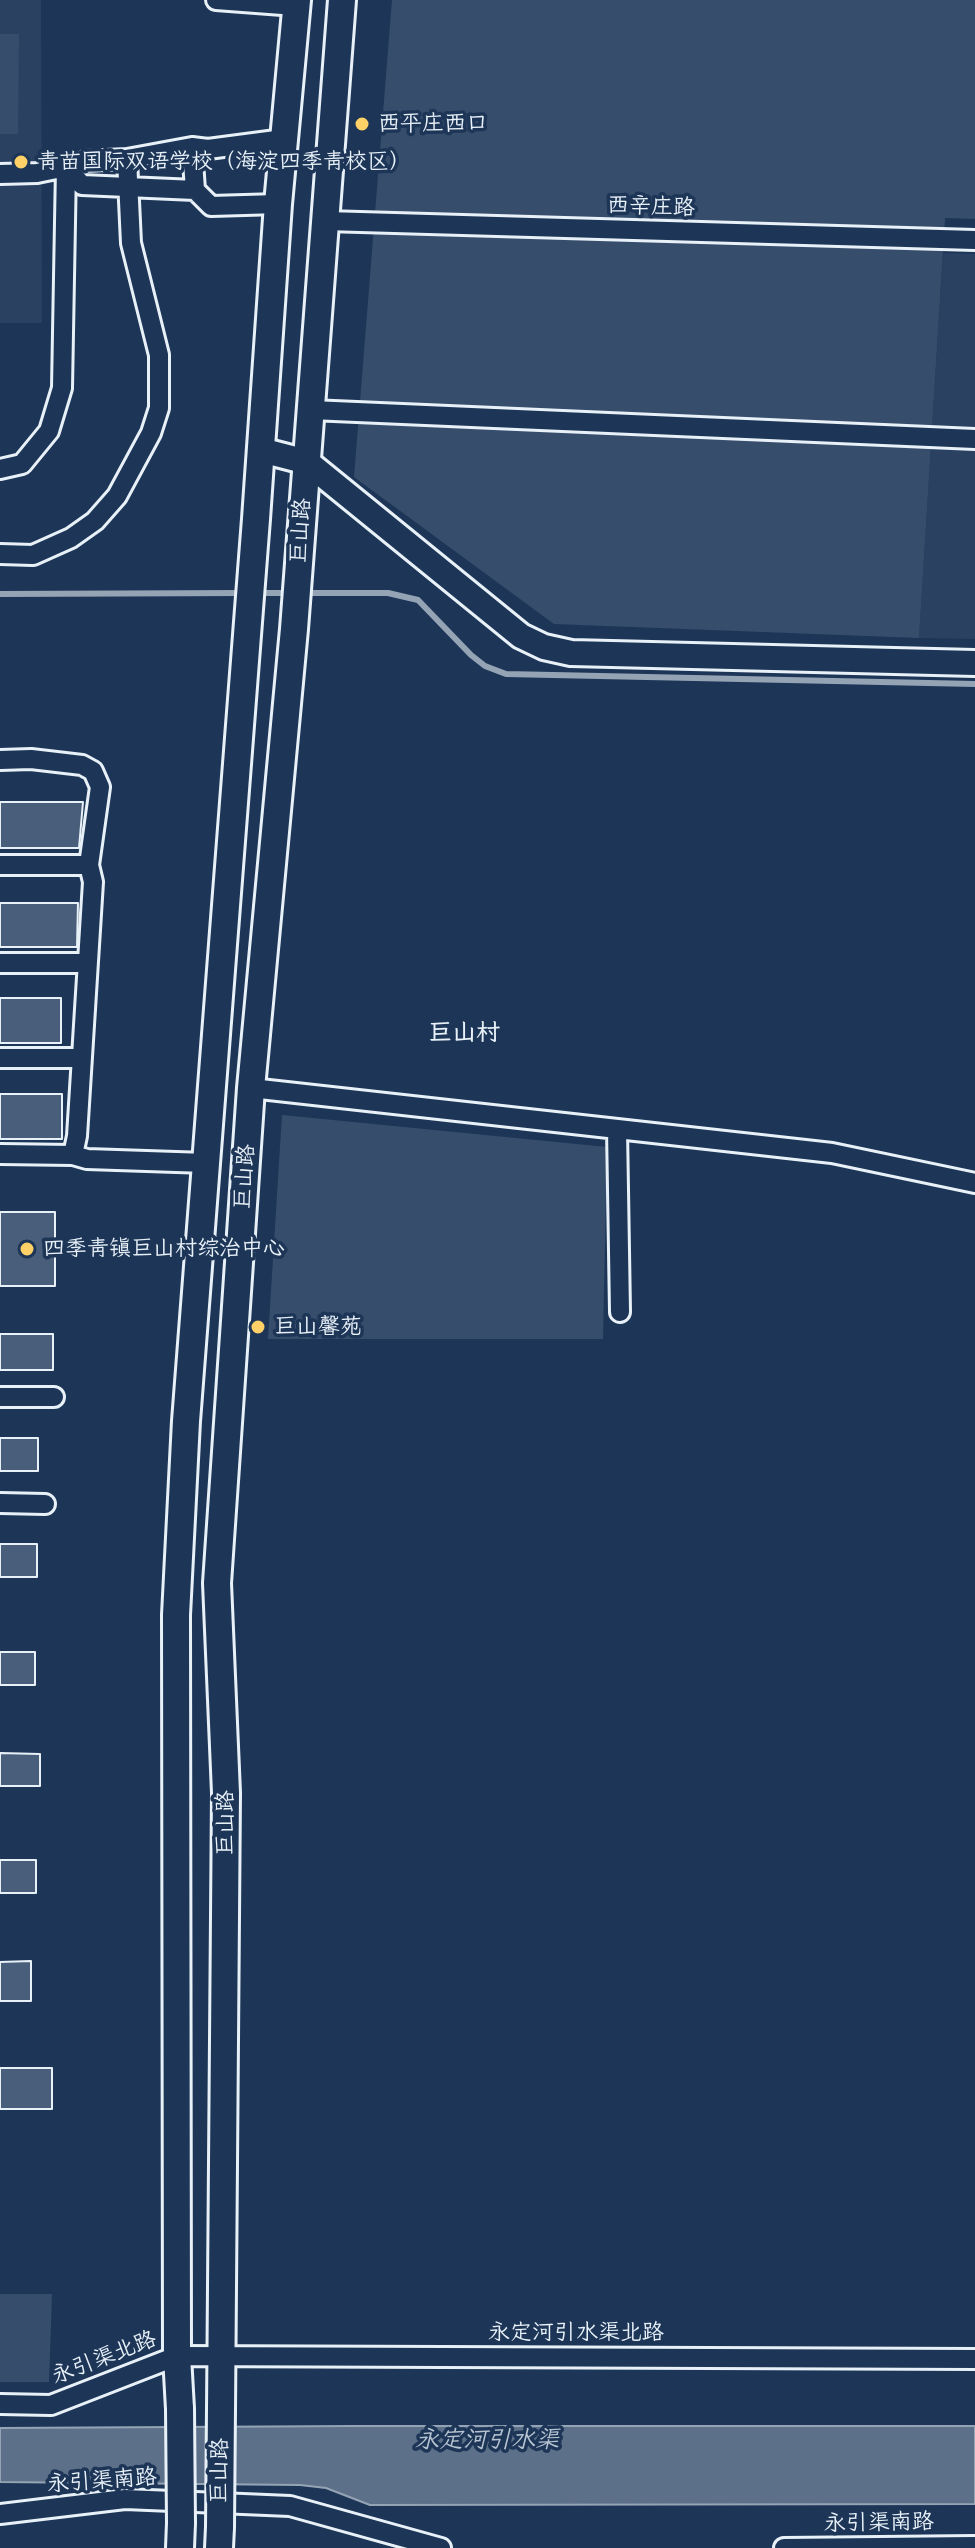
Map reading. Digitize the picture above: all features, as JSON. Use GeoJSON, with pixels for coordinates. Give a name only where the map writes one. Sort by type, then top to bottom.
{"type":"FeatureCollection","features":[{"type":"Feature","properties":{"kind":"main road","name":"巨山路"},"geometry":{"type":"LineString","coordinates":[[220,2537],[226,1793],[217,1583],[251,1088],[294,629],[342,0]]}},
{"type":"Feature","properties":{"kind":"main road","name":"巨山路"},"geometry":{"type":"LineString","coordinates":[[181,2535],[177,2356],[176,1615],[186,1421],[278,204],[296,3]]}},
{"type":"Feature","properties":{"kind":"street"},"geometry":{"type":"LineString","coordinates":[[216,0],[296,3]]}},
{"type":"Feature","properties":{"kind":"street"},"geometry":{"type":"LineString","coordinates":[[66,167],[68,172],[72,165],[85,161],[127,159],[192,147],[208,149],[284,139]]}},
{"type":"Feature","properties":{"kind":"street"},"geometry":{"type":"LineString","coordinates":[[192,147],[195,190],[211,206],[278,204]]}},
{"type":"Feature","properties":{"kind":"street"},"geometry":{"type":"LineString","coordinates":[[0,554],[33,555],[71,538],[95,521],[117,496],[151,433],[159,408],[159,355],[131,243],[127,159]]}},
{"type":"Feature","properties":{"kind":"street"},"geometry":{"type":"LineString","coordinates":[[66,167],[82,185],[195,190]]}},
{"type":"Feature","properties":{"kind":"street"},"geometry":{"type":"LineString","coordinates":[[0,174],[37,173],[66,167]]}},
{"type":"Feature","properties":{"kind":"street"},"geometry":{"type":"LineString","coordinates":[[0,469],[22,464],[49,431],[62,388],[66,167]]}},
{"type":"Feature","properties":{"kind":"street","name":"西辛庄路"},"geometry":{"type":"LineString","coordinates":[[326,221],[975,240]]}},
{"type":"Feature","properties":{"kind":"street"},"geometry":{"type":"LineString","coordinates":[[311,410],[975,439]]}},
{"type":"Feature","properties":{"kind":"street"},"geometry":{"type":"LineString","coordinates":[[261,450],[307,462],[521,636],[544,647],[571,653],[975,663]]}},
{"type":"Feature","properties":{"kind":"street"},"geometry":{"type":"LineString","coordinates":[[0,760],[31,759],[82,765],[93,771],[100,787],[89,865],[93,882],[77,1136],[73,1155]]}},
{"type":"Feature","properties":{"kind":"street"},"geometry":{"type":"LineString","coordinates":[[0,865],[89,865]]}},
{"type":"Feature","properties":{"kind":"street"},"geometry":{"type":"LineString","coordinates":[[0,963],[87,963]]}},
{"type":"Feature","properties":{"kind":"street"},"geometry":{"type":"LineString","coordinates":[[0,1058],[81,1058]]}},
{"type":"Feature","properties":{"kind":"street"},"geometry":{"type":"LineString","coordinates":[[251,1088],[832,1153],[975,1183]]}},
{"type":"Feature","properties":{"kind":"street"},"geometry":{"type":"LineString","coordinates":[[617,1129],[620,1312]]}},
{"type":"Feature","properties":{"kind":"street"},"geometry":{"type":"LineString","coordinates":[[0,1154],[206,1163]]}},
{"type":"Feature","properties":{"kind":"street"},"geometry":{"type":"LineString","coordinates":[[0,1397],[54,1397]]}},
{"type":"Feature","properties":{"kind":"street"},"geometry":{"type":"LineString","coordinates":[[0,1503],[45,1504]]}},
{"type":"Feature","properties":{"kind":"street","name":"永定河引水渠北路"},"geometry":{"type":"LineString","coordinates":[[177,2356],[975,2359]]}},
{"type":"Feature","properties":{"kind":"street","name":"永引渠北路"},"geometry":{"type":"LineString","coordinates":[[0,2404],[51,2405],[177,2356]]}},
{"type":"Feature","properties":{"kind":"street","name":"永引渠南路"},"geometry":{"type":"LineString","coordinates":[[0,2514],[125,2499],[290,2506],[441,2548]]}},
{"type":"Feature","properties":{"kind":"street","name":"永引渠南路"},"geometry":{"type":"LineString","coordinates":[[784,2548],[975,2546]]}},
{"type":"Feature","properties":{"kind":"shaded area","name":"青苗国际双语学校（海淀四季青校区）"},"geometry":{"type":"Polygon","coordinates":[[[0,0],[41,0],[42,323],[0,323],[0,0]]]}},
{"type":"Feature","properties":{"kind":"shaded area"},"geometry":{"type":"Polygon","coordinates":[[[392,0],[975,0],[975,219],[945,218],[919,638],[554,624],[354,477],[392,0]]]}},
{"type":"Feature","properties":{"kind":"shaded area"},"geometry":{"type":"Polygon","coordinates":[[[0,34],[19,34],[18,134],[0,134],[0,34]]]}},
{"type":"Feature","properties":{"kind":"shaded area"},"geometry":{"type":"Polygon","coordinates":[[[943,253],[975,254],[975,639],[919,638],[943,253]]]}},
{"type":"Feature","properties":{"kind":"shaded area"},"geometry":{"type":"Polygon","coordinates":[[[282,1115],[607,1147],[603,1339],[268,1339],[282,1115]]]}},
{"type":"Feature","properties":{"kind":"shaded area"},"geometry":{"type":"Polygon","coordinates":[[[0,2294],[52,2294],[49,2382],[0,2382],[0,2294]]]}},
{"type":"Feature","properties":{"kind":"water","name":"永定河引水渠"},"geometry":{"type":"Polygon","coordinates":[[[975,2426],[975,2504],[370,2505],[326,2488],[300,2485],[0,2482],[0,2428],[975,2426]]]}},
{"type":"Feature","properties":{"kind":"building"},"geometry":{"type":"Polygon","coordinates":[[[0,802],[83,802],[79,848],[0,848],[0,802]]]}},
{"type":"Feature","properties":{"kind":"building"},"geometry":{"type":"Polygon","coordinates":[[[0,903],[78,903],[77,947],[0,947],[0,903]]]}},
{"type":"Feature","properties":{"kind":"building"},"geometry":{"type":"Polygon","coordinates":[[[0,998],[61,998],[61,1043],[0,1043],[0,998]]]}},
{"type":"Feature","properties":{"kind":"building"},"geometry":{"type":"Polygon","coordinates":[[[0,1094],[62,1094],[62,1139],[0,1139],[0,1094]]]}},
{"type":"Feature","properties":{"kind":"building","name":"四季青镇巨山村综治中心"},"geometry":{"type":"Polygon","coordinates":[[[0,1212],[55,1212],[55,1286],[0,1286],[0,1212]]]}},
{"type":"Feature","properties":{"kind":"building"},"geometry":{"type":"Polygon","coordinates":[[[0,1334],[53,1334],[53,1370],[0,1370],[0,1334]]]}},
{"type":"Feature","properties":{"kind":"building"},"geometry":{"type":"Polygon","coordinates":[[[0,1438],[38,1438],[38,1471],[0,1471],[0,1438]]]}},
{"type":"Feature","properties":{"kind":"building"},"geometry":{"type":"Polygon","coordinates":[[[0,1544],[37,1544],[37,1577],[0,1577],[0,1544]]]}},
{"type":"Feature","properties":{"kind":"building"},"geometry":{"type":"Polygon","coordinates":[[[0,1652],[35,1652],[35,1685],[0,1685],[0,1652]]]}},
{"type":"Feature","properties":{"kind":"building"},"geometry":{"type":"Polygon","coordinates":[[[0,1753],[40,1754],[40,1786],[0,1786],[0,1753]]]}},
{"type":"Feature","properties":{"kind":"building"},"geometry":{"type":"Polygon","coordinates":[[[0,1860],[36,1860],[36,1893],[0,1893],[0,1860]]]}},
{"type":"Feature","properties":{"kind":"building"},"geometry":{"type":"Polygon","coordinates":[[[31,1961],[31,2001],[0,2001],[0,1962],[31,1961]]]}},
{"type":"Feature","properties":{"kind":"building"},"geometry":{"type":"Polygon","coordinates":[[[0,2068],[52,2068],[52,2109],[0,2109],[0,2068]]]}},
{"type":"Feature","properties":{"kind":"waterway"},"geometry":{"type":"LineString","coordinates":[[0,594],[244,593]]}},
{"type":"Feature","properties":{"kind":"waterway"},"geometry":{"type":"LineString","coordinates":[[256,593],[288,593]]}},
{"type":"Feature","properties":{"kind":"waterway"},"geometry":{"type":"LineString","coordinates":[[304,593],[388,593],[418,600],[471,655],[485,666],[506,674],[975,684]]}},
{"type":"Feature","properties":{"kind":"place","name":"西平庄西口"},"geometry":{"type":"Point","coordinates":[362,124]}},
{"type":"Feature","properties":{"kind":"place","name":"青苗国际双语学校（海淀四季青校区）"},"geometry":{"type":"Point","coordinates":[21,162]}},
{"type":"Feature","properties":{"kind":"place","name":"四季青镇巨山村综治中心"},"geometry":{"type":"Point","coordinates":[27,1249]}},
{"type":"Feature","properties":{"kind":"place","name":"巨山馨苑"},"geometry":{"type":"Point","coordinates":[258,1327]}},
{"type":"Feature","properties":{"kind":"district","name":"巨山村"},"geometry":{"type":"Point","coordinates":[464,1033]}}]}
